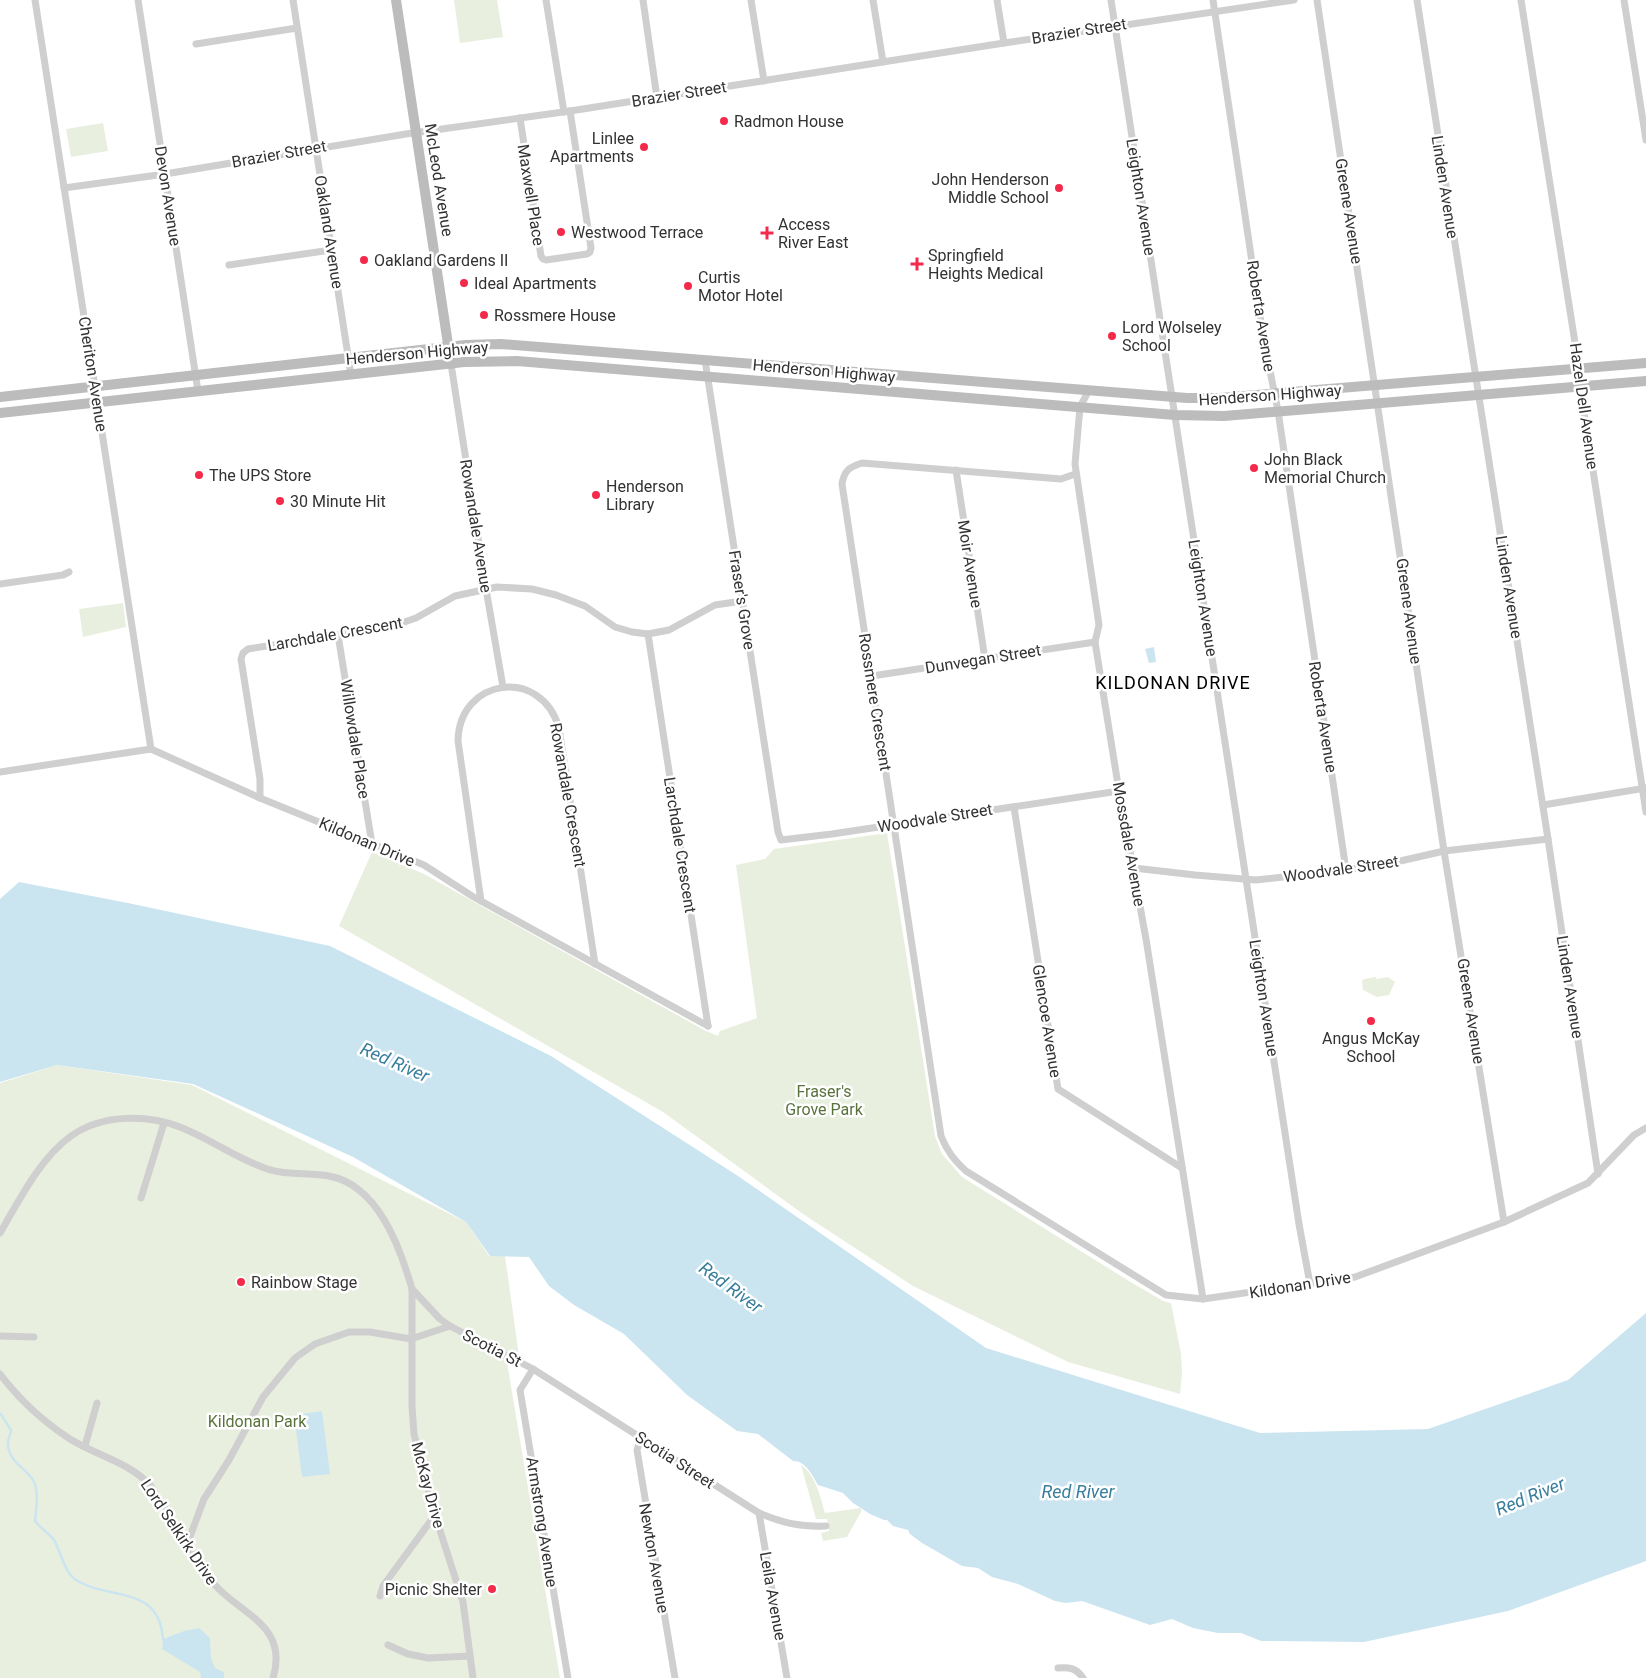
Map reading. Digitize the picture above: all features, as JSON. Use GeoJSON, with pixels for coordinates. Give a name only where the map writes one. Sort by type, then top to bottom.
{"type":"FeatureCollection","features":[{"type":"Feature","properties":{"kind":"main road","name":"McLeod Avenue"},"geometry":{"type":"LineString","coordinates":[[396,0],[452,364]]}},
{"type":"Feature","properties":{"kind":"main road","name":"Henderson Highway"},"geometry":{"type":"LineString","coordinates":[[0,396],[449,347],[501,344],[1172,397],[1219,398],[1646,363]]}},
{"type":"Feature","properties":{"kind":"main road"},"geometry":{"type":"LineString","coordinates":[[565,366],[575,349]]}},
{"type":"Feature","properties":{"kind":"main road","name":"Henderson Highway"},"geometry":{"type":"LineString","coordinates":[[0,413],[351,374],[452,364],[517,361],[1175,415],[1224,416],[1646,381]]}},
{"type":"Feature","properties":{"kind":"main road"},"geometry":{"type":"LineString","coordinates":[[892,375],[892,392]]}},
{"type":"Feature","properties":{"kind":"main road"},"geometry":{"type":"LineString","coordinates":[[993,400],[994,383]]}},
{"type":"Feature","properties":{"kind":"street","name":"Cheriton Avenue"},"geometry":{"type":"LineString","coordinates":[[36,0],[151,749]]}},
{"type":"Feature","properties":{"kind":"street","name":"Devon Avenue"},"geometry":{"type":"LineString","coordinates":[[138,0],[198,391]]}},
{"type":"Feature","properties":{"kind":"street","name":"Oakland Avenue"},"geometry":{"type":"LineString","coordinates":[[293,0],[351,374]]}},
{"type":"Feature","properties":{"kind":"street","name":"Maxwell Place"},"geometry":{"type":"LineString","coordinates":[[520,118],[540,256],[546,260],[587,254],[591,248],[546,0]]}},
{"type":"Feature","properties":{"kind":"street"},"geometry":{"type":"LineString","coordinates":[[643,0],[657,98]]}},
{"type":"Feature","properties":{"kind":"street"},"geometry":{"type":"LineString","coordinates":[[751,0],[764,81]]}},
{"type":"Feature","properties":{"kind":"street"},"geometry":{"type":"LineString","coordinates":[[873,0],[883,62]]}},
{"type":"Feature","properties":{"kind":"street"},"geometry":{"type":"LineString","coordinates":[[997,0],[1004,43]]}},
{"type":"Feature","properties":{"kind":"street","name":"Leighton Avenue"},"geometry":{"type":"LineString","coordinates":[[1111,0],[1299,1224],[1310,1284]]}},
{"type":"Feature","properties":{"kind":"street","name":"Roberta Avenue"},"geometry":{"type":"LineString","coordinates":[[1213,0],[1262,327],[1278,411],[1346,870]]}},
{"type":"Feature","properties":{"kind":"street","name":"Brazier Street"},"geometry":{"type":"LineString","coordinates":[[64,188],[164,174],[416,132],[657,98],[1004,43],[1294,0]]}},
{"type":"Feature","properties":{"kind":"street","name":"Greene Avenue"},"geometry":{"type":"LineString","coordinates":[[1317,0],[1444,851],[1504,1222]]}},
{"type":"Feature","properties":{"kind":"street","name":"Linden Avenue"},"geometry":{"type":"LineString","coordinates":[[1416,0],[1543,805],[1598,1174]]}},
{"type":"Feature","properties":{"kind":"street","name":"Hazel Dell Avenue"},"geometry":{"type":"LineString","coordinates":[[1521,0],[1644,788],[1646,812]]}},
{"type":"Feature","properties":{"kind":"street"},"geometry":{"type":"LineString","coordinates":[[1624,0],[1646,140]]}},
{"type":"Feature","properties":{"kind":"street"},"geometry":{"type":"LineString","coordinates":[[196,44],[297,28]]}},
{"type":"Feature","properties":{"kind":"street"},"geometry":{"type":"LineString","coordinates":[[229,265],[331,250]]}},
{"type":"Feature","properties":{"kind":"street","name":"Fraser's Grove"},"geometry":{"type":"LineString","coordinates":[[705,360],[778,832],[781,840]]}},
{"type":"Feature","properties":{"kind":"street","name":"Rowandale Avenue"},"geometry":{"type":"LineString","coordinates":[[452,364],[486,589],[503,687]]}},
{"type":"Feature","properties":{"kind":"street","name":"Mossdale Avenue"},"geometry":{"type":"LineString","coordinates":[[1089,390],[1080,407],[1075,474],[1099,625],[1095,642],[1118,791],[1134,868],[1203,1300]]}},
{"type":"Feature","properties":{"kind":"street","name":"Rossmere Crescent"},"geometry":{"type":"LineString","coordinates":[[954,1160],[941,1136],[842,484],[844,473],[852,466],[862,463],[1061,479],[1075,474]]}},
{"type":"Feature","properties":{"kind":"street","name":"Moir Avenue"},"geometry":{"type":"LineString","coordinates":[[956,470],[985,659]]}},
{"type":"Feature","properties":{"kind":"street"},"geometry":{"type":"LineString","coordinates":[[0,584],[64,575],[68,572]]}},
{"type":"Feature","properties":{"kind":"street","name":"Larchdale Crescent"},"geometry":{"type":"LineString","coordinates":[[260,798],[260,779],[241,659],[243,653],[248,649],[404,623],[455,596],[498,587],[532,588],[556,595],[585,606],[615,626],[632,632],[648,634],[669,630],[715,605],[742,601]]}},
{"type":"Feature","properties":{"kind":"street","name":"Larchdale Crescent"},"geometry":{"type":"LineString","coordinates":[[648,634],[708,1026]]}},
{"type":"Feature","properties":{"kind":"street","name":"Willowdale Place"},"geometry":{"type":"LineString","coordinates":[[338,635],[372,844]]}},
{"type":"Feature","properties":{"kind":"street","name":"Dunvegan Street"},"geometry":{"type":"LineString","coordinates":[[872,676],[1095,642]]}},
{"type":"Feature","properties":{"kind":"street"},"geometry":{"type":"LineString","coordinates":[[481,901],[458,732],[462,718],[474,702],[484,694],[503,687]]}},
{"type":"Feature","properties":{"kind":"street","name":"Rowandale Crescent"},"geometry":{"type":"LineString","coordinates":[[503,687],[522,689],[537,695],[550,707],[557,720],[595,964]]}},
{"type":"Feature","properties":{"kind":"street"},"geometry":{"type":"LineString","coordinates":[[0,769],[151,749]]}},
{"type":"Feature","properties":{"kind":"street","name":"Kildonan Drive"},"geometry":{"type":"LineString","coordinates":[[151,749],[260,798],[424,865],[481,901],[708,1026]]}},
{"type":"Feature","properties":{"kind":"street"},"geometry":{"type":"LineString","coordinates":[[1543,805],[1644,788]]}},
{"type":"Feature","properties":{"kind":"street","name":"Woodvale Street"},"geometry":{"type":"LineString","coordinates":[[781,840],[1118,791]]}},
{"type":"Feature","properties":{"kind":"street","name":"Glencoe Avenue"},"geometry":{"type":"LineString","coordinates":[[1014,807],[1058,1089],[1182,1168]]}},
{"type":"Feature","properties":{"kind":"street","name":"Woodvale Street"},"geometry":{"type":"LineString","coordinates":[[1134,868],[1246,879],[1281,878],[1396,862],[1444,851],[1548,839]]}},
{"type":"Feature","properties":{"kind":"street"},"geometry":{"type":"LineString","coordinates":[[0,1233],[36,1174],[54,1152],[71,1136],[92,1126],[118,1118],[164,1122],[263,1168],[278,1172],[327,1176],[354,1186],[380,1212],[401,1257],[412,1289]]}},
{"type":"Feature","properties":{"kind":"street"},"geometry":{"type":"LineString","coordinates":[[141,1198],[164,1122]]}},
{"type":"Feature","properties":{"kind":"street","name":"Kildonan Drive"},"geometry":{"type":"LineString","coordinates":[[954,1160],[966,1171],[1166,1295],[1203,1300],[1355,1278],[1504,1222],[1588,1183],[1634,1135],[1646,1128]]}},
{"type":"Feature","properties":{"kind":"street","name":"Scotia St"},"geometry":{"type":"LineString","coordinates":[[412,1289],[440,1319],[450,1326],[533,1369]]}},
{"type":"Feature","properties":{"kind":"street","name":"McKay Drive"},"geometry":{"type":"LineString","coordinates":[[412,1289],[411,1339],[414,1434],[435,1515],[462,1602],[473,1678]]}},
{"type":"Feature","properties":{"kind":"street","name":"Scotia St"},"geometry":{"type":"LineString","coordinates":[[411,1339],[450,1326]]}},
{"type":"Feature","properties":{"kind":"street"},"geometry":{"type":"LineString","coordinates":[[188,1542],[204,1499],[229,1460],[263,1397],[295,1358],[315,1344],[349,1332],[370,1332],[411,1339]]}},
{"type":"Feature","properties":{"kind":"street"},"geometry":{"type":"LineString","coordinates":[[0,1336],[34,1337]]}},
{"type":"Feature","properties":{"kind":"street","name":"Scotia Street"},"geometry":{"type":"LineString","coordinates":[[533,1369],[759,1513],[780,1522],[800,1526],[826,1526]]}},
{"type":"Feature","properties":{"kind":"street","name":"Armstrong Avenue"},"geometry":{"type":"LineString","coordinates":[[533,1369],[520,1390],[568,1678]]}},
{"type":"Feature","properties":{"kind":"street","name":"Lord Selkirk Drive"},"geometry":{"type":"LineString","coordinates":[[0,1374],[37,1414],[71,1439],[138,1473],[150,1485],[219,1590],[253,1616],[274,1640],[277,1665],[274,1678]]}},
{"type":"Feature","properties":{"kind":"street"},"geometry":{"type":"LineString","coordinates":[[84,1446],[97,1403]]}},
{"type":"Feature","properties":{"kind":"street","name":"Newton Avenue"},"geometry":{"type":"LineString","coordinates":[[641,1438],[637,1447],[638,1458],[675,1678]]}},
{"type":"Feature","properties":{"kind":"street","name":"Leila Avenue"},"geometry":{"type":"LineString","coordinates":[[759,1513],[787,1678]]}},
{"type":"Feature","properties":{"kind":"street"},"geometry":{"type":"LineString","coordinates":[[380,1596],[383,1586],[435,1515]]}},
{"type":"Feature","properties":{"kind":"street"},"geometry":{"type":"LineString","coordinates":[[388,1645],[408,1654],[428,1658],[470,1656]]}},
{"type":"Feature","properties":{"kind":"street"},"geometry":{"type":"LineString","coordinates":[[1058,1668],[1069,1667],[1077,1670],[1083,1677]]}},
{"type":"Feature","properties":{"kind":"green space"},"geometry":{"type":"Polygon","coordinates":[[[454,0],[497,0],[503,37],[460,43],[454,0]]]}},
{"type":"Feature","properties":{"kind":"green space"},"geometry":{"type":"Polygon","coordinates":[[[103,123],[108,151],[71,157],[66,129],[103,123]]]}},
{"type":"Feature","properties":{"kind":"green space"},"geometry":{"type":"Polygon","coordinates":[[[123,603],[126,627],[83,637],[79,609],[123,603]]]}},
{"type":"Feature","properties":{"kind":"green space","name":"Fraser's Grove Park"},"geometry":{"type":"Polygon","coordinates":[[[887,833],[935,1136],[942,1154],[962,1177],[1129,1281],[1163,1301],[1171,1303],[1181,1354],[1180,1394],[1068,1362],[913,1286],[803,1214],[663,1112],[339,926],[372,852],[424,874],[704,1030],[718,1036],[720,1031],[757,1018],[736,865],[765,859],[774,849],[887,833]]]}},
{"type":"Feature","properties":{"kind":"green space"},"geometry":{"type":"Polygon","coordinates":[[[1376,977],[1376,979],[1388,977],[1395,982],[1389,995],[1377,997],[1363,990],[1362,981],[1364,979],[1376,977]]]}},
{"type":"Feature","properties":{"kind":"green space","name":"Kildonan Park"},"geometry":{"type":"Polygon","coordinates":[[[57,1065],[192,1085],[466,1222],[489,1256],[505,1256],[519,1356],[505,1351],[560,1678],[0,1678],[0,1083],[57,1065]]]}},
{"type":"Feature","properties":{"kind":"green space"},"geometry":{"type":"Polygon","coordinates":[[[801,1465],[814,1481],[825,1513],[860,1508],[862,1510],[847,1537],[823,1541],[821,1533],[829,1531],[827,1519],[816,1519],[801,1465]]]}},
{"type":"Feature","properties":{"kind":"water"},"geometry":{"type":"Polygon","coordinates":[[[1154,647],[1156,662],[1149,663],[1145,649],[1154,647]]]}},
{"type":"Feature","properties":{"kind":"water","name":"Red River"},"geometry":{"type":"Polygon","coordinates":[[[19,882],[330,946],[551,1056],[738,1176],[986,1348],[1260,1433],[1428,1429],[1568,1380],[1646,1313],[1646,1561],[1508,1611],[1364,1642],[1261,1641],[1241,1633],[1218,1633],[1193,1628],[1172,1619],[1150,1625],[1082,1601],[1066,1603],[1055,1601],[1018,1584],[992,1577],[978,1568],[962,1566],[922,1543],[910,1534],[908,1530],[893,1526],[887,1520],[870,1514],[853,1503],[843,1493],[818,1485],[802,1463],[793,1461],[758,1434],[737,1431],[687,1395],[624,1334],[574,1305],[549,1286],[529,1257],[490,1256],[466,1222],[353,1157],[193,1084],[57,1065],[0,1082],[0,899],[19,882]]]}},
{"type":"Feature","properties":{"kind":"water"},"geometry":{"type":"Polygon","coordinates":[[[322,1411],[330,1474],[302,1477],[294,1415],[322,1411]]]}},
{"type":"Feature","properties":{"kind":"water"},"geometry":{"type":"Polygon","coordinates":[[[199,1628],[210,1638],[211,1659],[215,1668],[224,1672],[224,1678],[201,1678],[200,1672],[162,1649],[163,1639],[184,1631],[199,1628]]]}},
{"type":"Feature","properties":{"kind":"waterway"},"geometry":{"type":"LineString","coordinates":[[0,1413],[11,1430],[8,1443],[9,1451],[36,1486],[35,1521],[54,1540],[68,1572],[76,1580],[89,1586],[142,1602],[152,1610],[159,1622],[163,1639],[166,1641]]}},
{"type":"Feature","properties":{"kind":"place","name":"Radmon House"},"geometry":{"type":"Point","coordinates":[724,121]}},
{"type":"Feature","properties":{"kind":"place","name":"Linlee Apartments"},"geometry":{"type":"Point","coordinates":[644,147]}},
{"type":"Feature","properties":{"kind":"place","name":"John Henderson Middle School"},"geometry":{"type":"Point","coordinates":[1059,188]}},
{"type":"Feature","properties":{"kind":"place","name":"Westwood Terrace"},"geometry":{"type":"Point","coordinates":[561,232]}},
{"type":"Feature","properties":{"kind":"place","name":"Access River East"},"geometry":{"type":"Point","coordinates":[767,233]}},
{"type":"Feature","properties":{"kind":"place","name":"Oakland Gardens II"},"geometry":{"type":"Point","coordinates":[364,260]}},
{"type":"Feature","properties":{"kind":"place","name":"Springfield Heights Medical"},"geometry":{"type":"Point","coordinates":[917,264]}},
{"type":"Feature","properties":{"kind":"place","name":"Ideal Apartments"},"geometry":{"type":"Point","coordinates":[464,283]}},
{"type":"Feature","properties":{"kind":"place","name":"Curtis Motor Hotel"},"geometry":{"type":"Point","coordinates":[688,286]}},
{"type":"Feature","properties":{"kind":"place","name":"Rossmere House"},"geometry":{"type":"Point","coordinates":[484,315]}},
{"type":"Feature","properties":{"kind":"place","name":"Lord Wolseley School"},"geometry":{"type":"Point","coordinates":[1112,336]}},
{"type":"Feature","properties":{"kind":"place","name":"John Black Memorial Church"},"geometry":{"type":"Point","coordinates":[1254,468]}},
{"type":"Feature","properties":{"kind":"place","name":"The UPS Store"},"geometry":{"type":"Point","coordinates":[199,475]}},
{"type":"Feature","properties":{"kind":"place","name":"Henderson Library"},"geometry":{"type":"Point","coordinates":[596,495]}},
{"type":"Feature","properties":{"kind":"place","name":"30 Minute Hit"},"geometry":{"type":"Point","coordinates":[280,501]}},
{"type":"Feature","properties":{"kind":"place","name":"Angus McKay School"},"geometry":{"type":"Point","coordinates":[1371,1021]}},
{"type":"Feature","properties":{"kind":"place","name":"Rainbow Stage"},"geometry":{"type":"Point","coordinates":[241,1282]}},
{"type":"Feature","properties":{"kind":"place","name":"Picnic Shelter"},"geometry":{"type":"Point","coordinates":[492,1589]}},
{"type":"Feature","properties":{"kind":"district","name":"KILDONAN DRIVE"},"geometry":{"type":"Point","coordinates":[1173,682]}}]}
